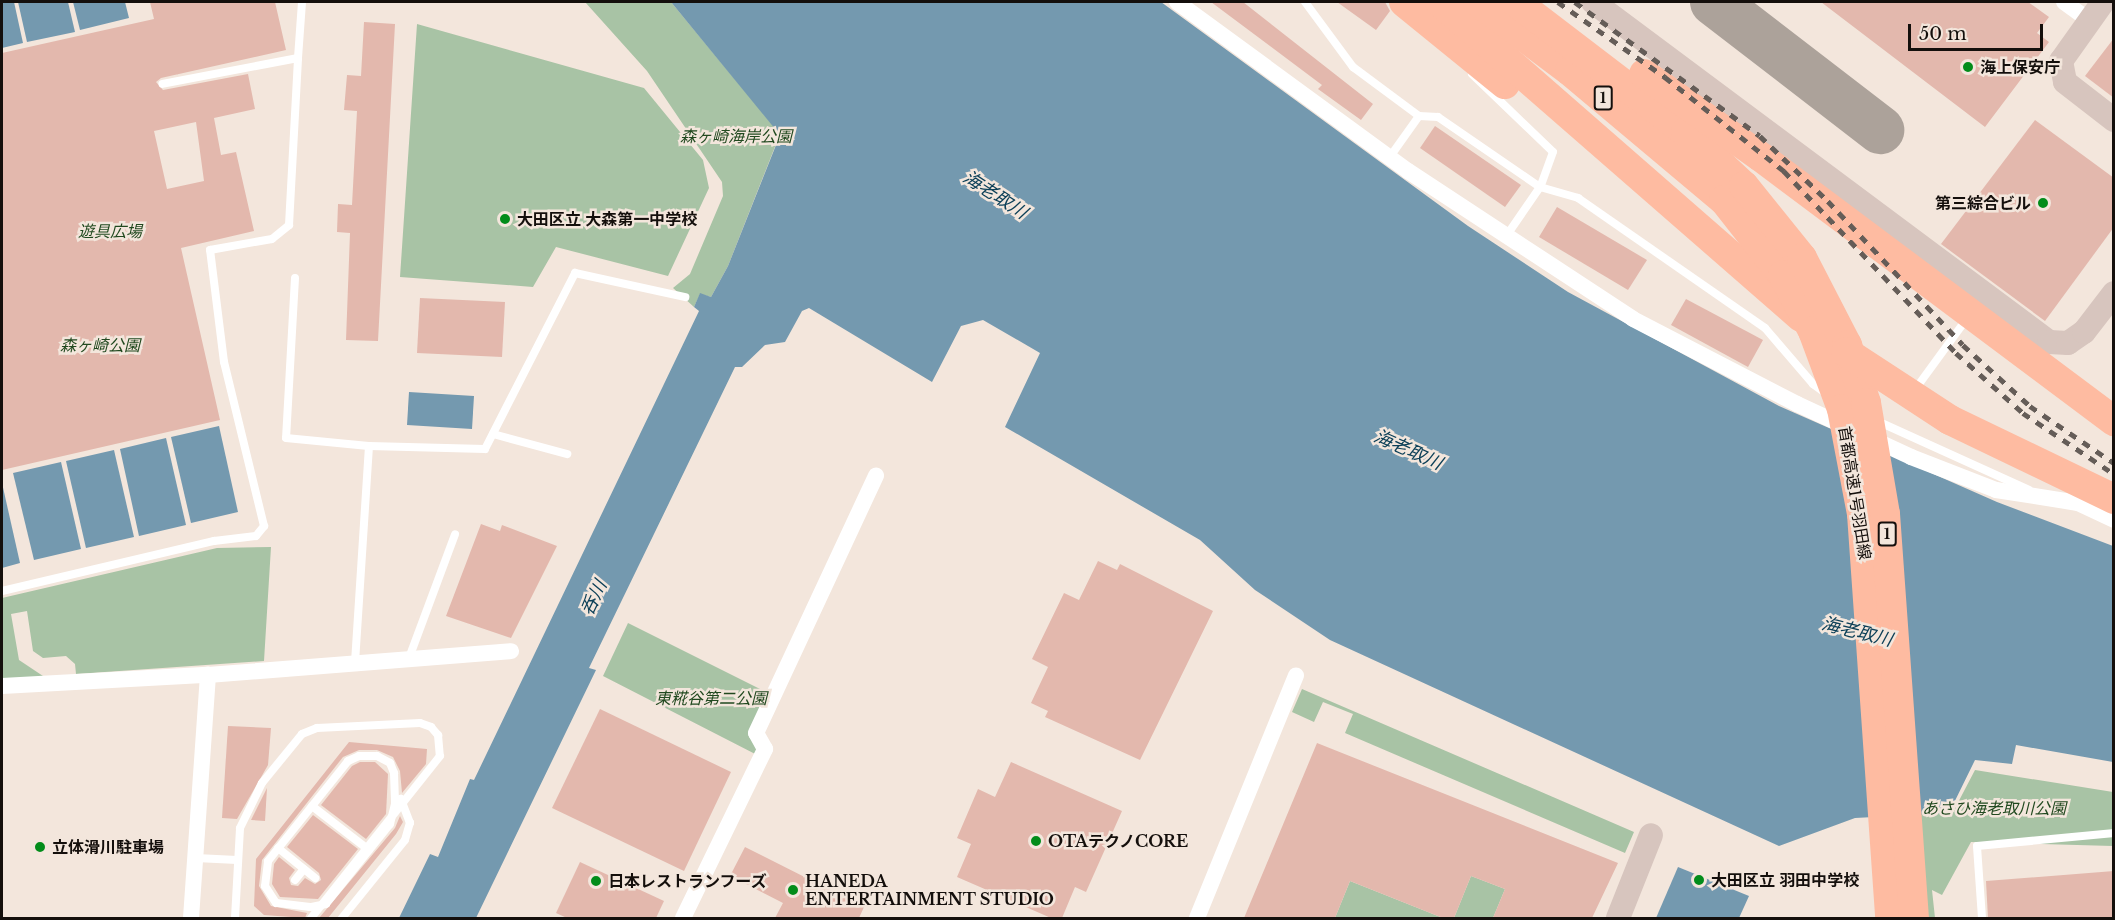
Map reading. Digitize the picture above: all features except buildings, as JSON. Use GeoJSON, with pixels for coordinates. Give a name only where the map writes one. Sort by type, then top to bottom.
{"type":"FeatureCollection","features":[{"type":"Feature","properties":{"kind":"highway","name":"首都高速1号羽田線"},"geometry":{"type":"LineString","coordinates":[[1478,2],[1781,229],[1821,292],[1847,345],[1866,403],[1879,468],[1891,562],[1914,918]]}},
{"type":"Feature","properties":{"kind":"highway","name":"首都高速1号羽田線"},"geometry":{"type":"LineString","coordinates":[[1516,2],[1661,112],[1734,193],[1800,304],[1825,357],[1844,418],[1855,470],[1866,562],[1890,918]]}},
{"type":"Feature","properties":{"kind":"highway"},"geometry":{"type":"LineString","coordinates":[[1527,2],[1645,75],[1732,137],[2114,421]]}},
{"type":"Feature","properties":{"kind":"highway"},"geometry":{"type":"LineString","coordinates":[[1418,4],[1448,38],[1665,201]]}},
{"type":"Feature","properties":{"kind":"highway"},"geometry":{"type":"LineString","coordinates":[[1418,4],[1665,201],[1789,308],[1911,396],[1996,444],[2114,499]]}},
{"type":"Feature","properties":{"kind":"street"},"geometry":{"type":"LineString","coordinates":[[1178,2],[1389,158],[1505,238],[1633,319],[1797,404],[1996,490],[2040,495],[2078,503],[2114,520]]}},
{"type":"Feature","properties":{"kind":"street"},"geometry":{"type":"LineString","coordinates":[[1593,2],[2049,342],[2068,343],[2084,332],[2114,293]]}},
{"type":"Feature","properties":{"kind":"street"},"geometry":{"type":"LineString","coordinates":[[2064,2],[2096,11],[2061,61],[2065,82],[2114,120]]}},
{"type":"Feature","properties":{"kind":"street"},"geometry":{"type":"LineString","coordinates":[[683,918],[765,749],[756,733],[876,476]]}},
{"type":"Feature","properties":{"kind":"street"},"geometry":{"type":"LineString","coordinates":[[2,686],[208,675],[511,651]]}},
{"type":"Feature","properties":{"kind":"street"},"geometry":{"type":"LineString","coordinates":[[191,918],[208,675]]}},
{"type":"Feature","properties":{"kind":"street"},"geometry":{"type":"LineString","coordinates":[[1197,918],[1296,675]]}},
{"type":"Feature","properties":{"kind":"street"},"geometry":{"type":"LineString","coordinates":[[1618,918],[1651,835]]}},
{"type":"Feature","properties":{"kind":"lane"},"geometry":{"type":"LineString","coordinates":[[2,591],[261,533],[263,513],[224,362],[210,250],[272,239],[289,225],[302,2]]}},
{"type":"Feature","properties":{"kind":"lane"},"geometry":{"type":"LineString","coordinates":[[1305,2],[1353,67],[1419,116],[1438,117],[1540,187],[1578,198],[1765,328],[1813,384],[1851,407]]}},
{"type":"Feature","properties":{"kind":"lane"},"geometry":{"type":"LineString","coordinates":[[1448,38],[1477,81],[1553,152],[1540,187],[1505,238]]}},
{"type":"Feature","properties":{"kind":"lane"},"geometry":{"type":"LineString","coordinates":[[162,84],[298,58]]}},
{"type":"Feature","properties":{"kind":"lane"},"geometry":{"type":"LineString","coordinates":[[1389,158],[1419,116]]}},
{"type":"Feature","properties":{"kind":"lane"},"geometry":{"type":"LineString","coordinates":[[295,278],[286,438],[369,446],[485,449],[575,273],[685,297]]}},
{"type":"Feature","properties":{"kind":"lane"},"geometry":{"type":"LineString","coordinates":[[1911,396],[1971,314]]}},
{"type":"Feature","properties":{"kind":"lane"},"geometry":{"type":"LineString","coordinates":[[1861,412],[2040,495]]}},
{"type":"Feature","properties":{"kind":"lane"},"geometry":{"type":"LineString","coordinates":[[492,434],[567,454]]}},
{"type":"Feature","properties":{"kind":"lane"},"geometry":{"type":"LineString","coordinates":[[355,663],[369,446]]}},
{"type":"Feature","properties":{"kind":"lane"},"geometry":{"type":"LineString","coordinates":[[409,658],[455,534]]}},
{"type":"Feature","properties":{"kind":"lane"},"geometry":{"type":"LineString","coordinates":[[235,918],[240,828],[262,783],[302,734],[328,727],[420,723],[431,727],[438,735],[440,756],[311,918]]}},
{"type":"Feature","properties":{"kind":"lane"},"geometry":{"type":"LineString","coordinates":[[342,918],[405,840],[410,823],[390,763],[377,756],[359,756],[348,761],[278,848],[266,868],[268,896],[285,906],[310,907],[326,904],[392,819],[395,783]]}},
{"type":"Feature","properties":{"kind":"lane"},"geometry":{"type":"LineString","coordinates":[[312,806],[369,850]]}},
{"type":"Feature","properties":{"kind":"lane"},"geometry":{"type":"LineString","coordinates":[[1982,918],[1977,846],[2114,833]]}},
{"type":"Feature","properties":{"kind":"lane"},"geometry":{"type":"LineString","coordinates":[[278,848],[315,878]]}},
{"type":"Feature","properties":{"kind":"lane"},"geometry":{"type":"LineString","coordinates":[[196,858],[237,860]]}},
{"type":"Feature","properties":{"kind":"lane"},"geometry":{"type":"LineString","coordinates":[[295,880],[304,869]]}},
{"type":"Feature","properties":{"kind":"green space","name":"森ヶ崎海岸公園"},"geometry":{"type":"Polygon","coordinates":[[[585,2],[671,2],[780,134],[728,266],[711,297],[700,294],[694,307],[673,288],[690,274],[723,196],[722,182],[647,71],[585,2]]]}},
{"type":"Feature","properties":{"kind":"green space"},"geometry":{"type":"Polygon","coordinates":[[[417,24],[644,88],[703,160],[709,188],[668,276],[556,247],[533,287],[400,277],[417,24]]]}},
{"type":"Feature","properties":{"kind":"green space"},"geometry":{"type":"Polygon","coordinates":[[[271,547],[264,661],[76,674],[75,664],[66,656],[43,658],[33,651],[27,611],[11,614],[19,660],[43,676],[2,683],[2,598],[217,548],[271,547]]]}},
{"type":"Feature","properties":{"kind":"green space","name":"東糀谷第二公園"},"geometry":{"type":"Polygon","coordinates":[[[628,623],[774,696],[756,733],[761,757],[603,676],[628,623]]]}},
{"type":"Feature","properties":{"kind":"green space"},"geometry":{"type":"Polygon","coordinates":[[[1302,689],[1634,832],[1625,853],[1345,733],[1353,714],[1323,702],[1314,722],[1292,712],[1302,689]]]}},
{"type":"Feature","properties":{"kind":"green space","name":"あさひ海老取川公園"},"geometry":{"type":"Polygon","coordinates":[[[1975,770],[2113,792],[2113,846],[1971,842],[1942,895],[1932,890],[1935,918],[1916,918],[1905,811],[1952,814],[1975,770]]]}},
{"type":"Feature","properties":{"kind":"green space"},"geometry":{"type":"Polygon","coordinates":[[[1471,876],[1505,889],[1493,918],[1454,918],[1471,876]]]}},
{"type":"Feature","properties":{"kind":"green space"},"geometry":{"type":"Polygon","coordinates":[[[1350,881],[1443,918],[1335,918],[1350,881]]]}},
{"type":"Feature","properties":{"kind":"water"},"geometry":{"type":"Polygon","coordinates":[[[2,2],[14,2],[23,43],[2,48],[2,2]]]}},
{"type":"Feature","properties":{"kind":"water"},"geometry":{"type":"Polygon","coordinates":[[[18,2],[68,2],[75,32],[27,42],[18,2]]]}},
{"type":"Feature","properties":{"kind":"water"},"geometry":{"type":"Polygon","coordinates":[[[73,2],[125,2],[129,18],[80,30],[73,2]]]}},
{"type":"Feature","properties":{"kind":"water"},"geometry":{"type":"Polygon","coordinates":[[[671,2],[1161,2],[1468,226],[1568,292],[1779,406],[1997,502],[2113,546],[2113,762],[2016,745],[2012,764],[1975,760],[1949,813],[1855,818],[1779,846],[1330,640],[1255,590],[1200,540],[1005,427],[1040,353],[983,320],[961,326],[932,382],[809,308],[802,311],[785,342],[765,345],[742,367],[735,367],[589,668],[596,670],[476,918],[399,918],[430,854],[438,857],[470,779],[474,780],[699,311],[694,307],[700,293],[711,297],[728,266],[780,135],[671,2]]]}},
{"type":"Feature","properties":{"kind":"water"},"geometry":{"type":"Polygon","coordinates":[[[409,392],[474,396],[472,429],[407,425],[409,392]]]}},
{"type":"Feature","properties":{"kind":"water"},"geometry":{"type":"Polygon","coordinates":[[[219,426],[238,512],[191,523],[171,437],[219,426]]]}},
{"type":"Feature","properties":{"kind":"water"},"geometry":{"type":"Polygon","coordinates":[[[166,438],[186,525],[139,536],[120,449],[166,438]]]}},
{"type":"Feature","properties":{"kind":"water"},"geometry":{"type":"Polygon","coordinates":[[[114,450],[134,537],[86,548],[66,461],[114,450]]]}},
{"type":"Feature","properties":{"kind":"water"},"geometry":{"type":"Polygon","coordinates":[[[61,462],[81,549],[34,560],[13,473],[61,462]]]}},
{"type":"Feature","properties":{"kind":"water"},"geometry":{"type":"Polygon","coordinates":[[[2,483],[20,563],[2,568],[2,483]]]}},
{"type":"Feature","properties":{"kind":"water"},"geometry":{"type":"Polygon","coordinates":[[[1678,867],[1749,896],[1739,918],[1656,918],[1678,867]]]}},
{"type":"Feature","properties":{"kind":"taxiway"},"geometry":{"type":"LineString","coordinates":[[1714,2],[1880,130]]}},
{"type":"Feature","properties":{"kind":"railway"},"geometry":{"type":"LineString","coordinates":[[1558,2],[1665,77],[1784,171],[1956,353],[2023,413],[2114,474]]}},
{"type":"Feature","properties":{"kind":"railway"},"geometry":{"type":"LineString","coordinates":[[1575,2],[1760,136],[1828,201],[1963,345],[2030,406],[2114,463]]}},
{"type":"Feature","properties":{"kind":"place","name":"海上保安庁"},"geometry":{"type":"Point","coordinates":[1968,67]}},
{"type":"Feature","properties":{"kind":"place","name":"第三綜合ビル"},"geometry":{"type":"Point","coordinates":[2043,203]}},
{"type":"Feature","properties":{"kind":"place","name":"大田区立 大森第一中学校"},"geometry":{"type":"Point","coordinates":[505,219]}},
{"type":"Feature","properties":{"kind":"place","name":"OTAテクノCORE"},"geometry":{"type":"Point","coordinates":[1036,841]}},
{"type":"Feature","properties":{"kind":"place","name":"立体滑川駐車場"},"geometry":{"type":"Point","coordinates":[40,847]}},
{"type":"Feature","properties":{"kind":"place","name":"大田区立 羽田中学校"},"geometry":{"type":"Point","coordinates":[1699,880]}},
{"type":"Feature","properties":{"kind":"place","name":"日本レストランフーズ"},"geometry":{"type":"Point","coordinates":[596,881]}},
{"type":"Feature","properties":{"kind":"place","name":"HANEDA ENTERTAINMENT STUDIO"},"geometry":{"type":"Point","coordinates":[793,890]}},
{"type":"Feature","properties":{"kind":"water label","name":"海老取川"},"geometry":{"type":"Point","coordinates":[995,195]}},
{"type":"Feature","properties":{"kind":"water label","name":"海老取川"},"geometry":{"type":"Point","coordinates":[1408,450]}},
{"type":"Feature","properties":{"kind":"water label","name":"呑川"},"geometry":{"type":"Point","coordinates":[594,598]}},
{"type":"Feature","properties":{"kind":"water label","name":"海老取川"},"geometry":{"type":"Point","coordinates":[1857,632]}},
{"type":"Feature","properties":{"kind":"park label","name":"遊具広場"},"geometry":{"type":"Point","coordinates":[110,231]}},
{"type":"Feature","properties":{"kind":"park label","name":"森ヶ崎公園"},"geometry":{"type":"Point","coordinates":[100,345]}}]}
